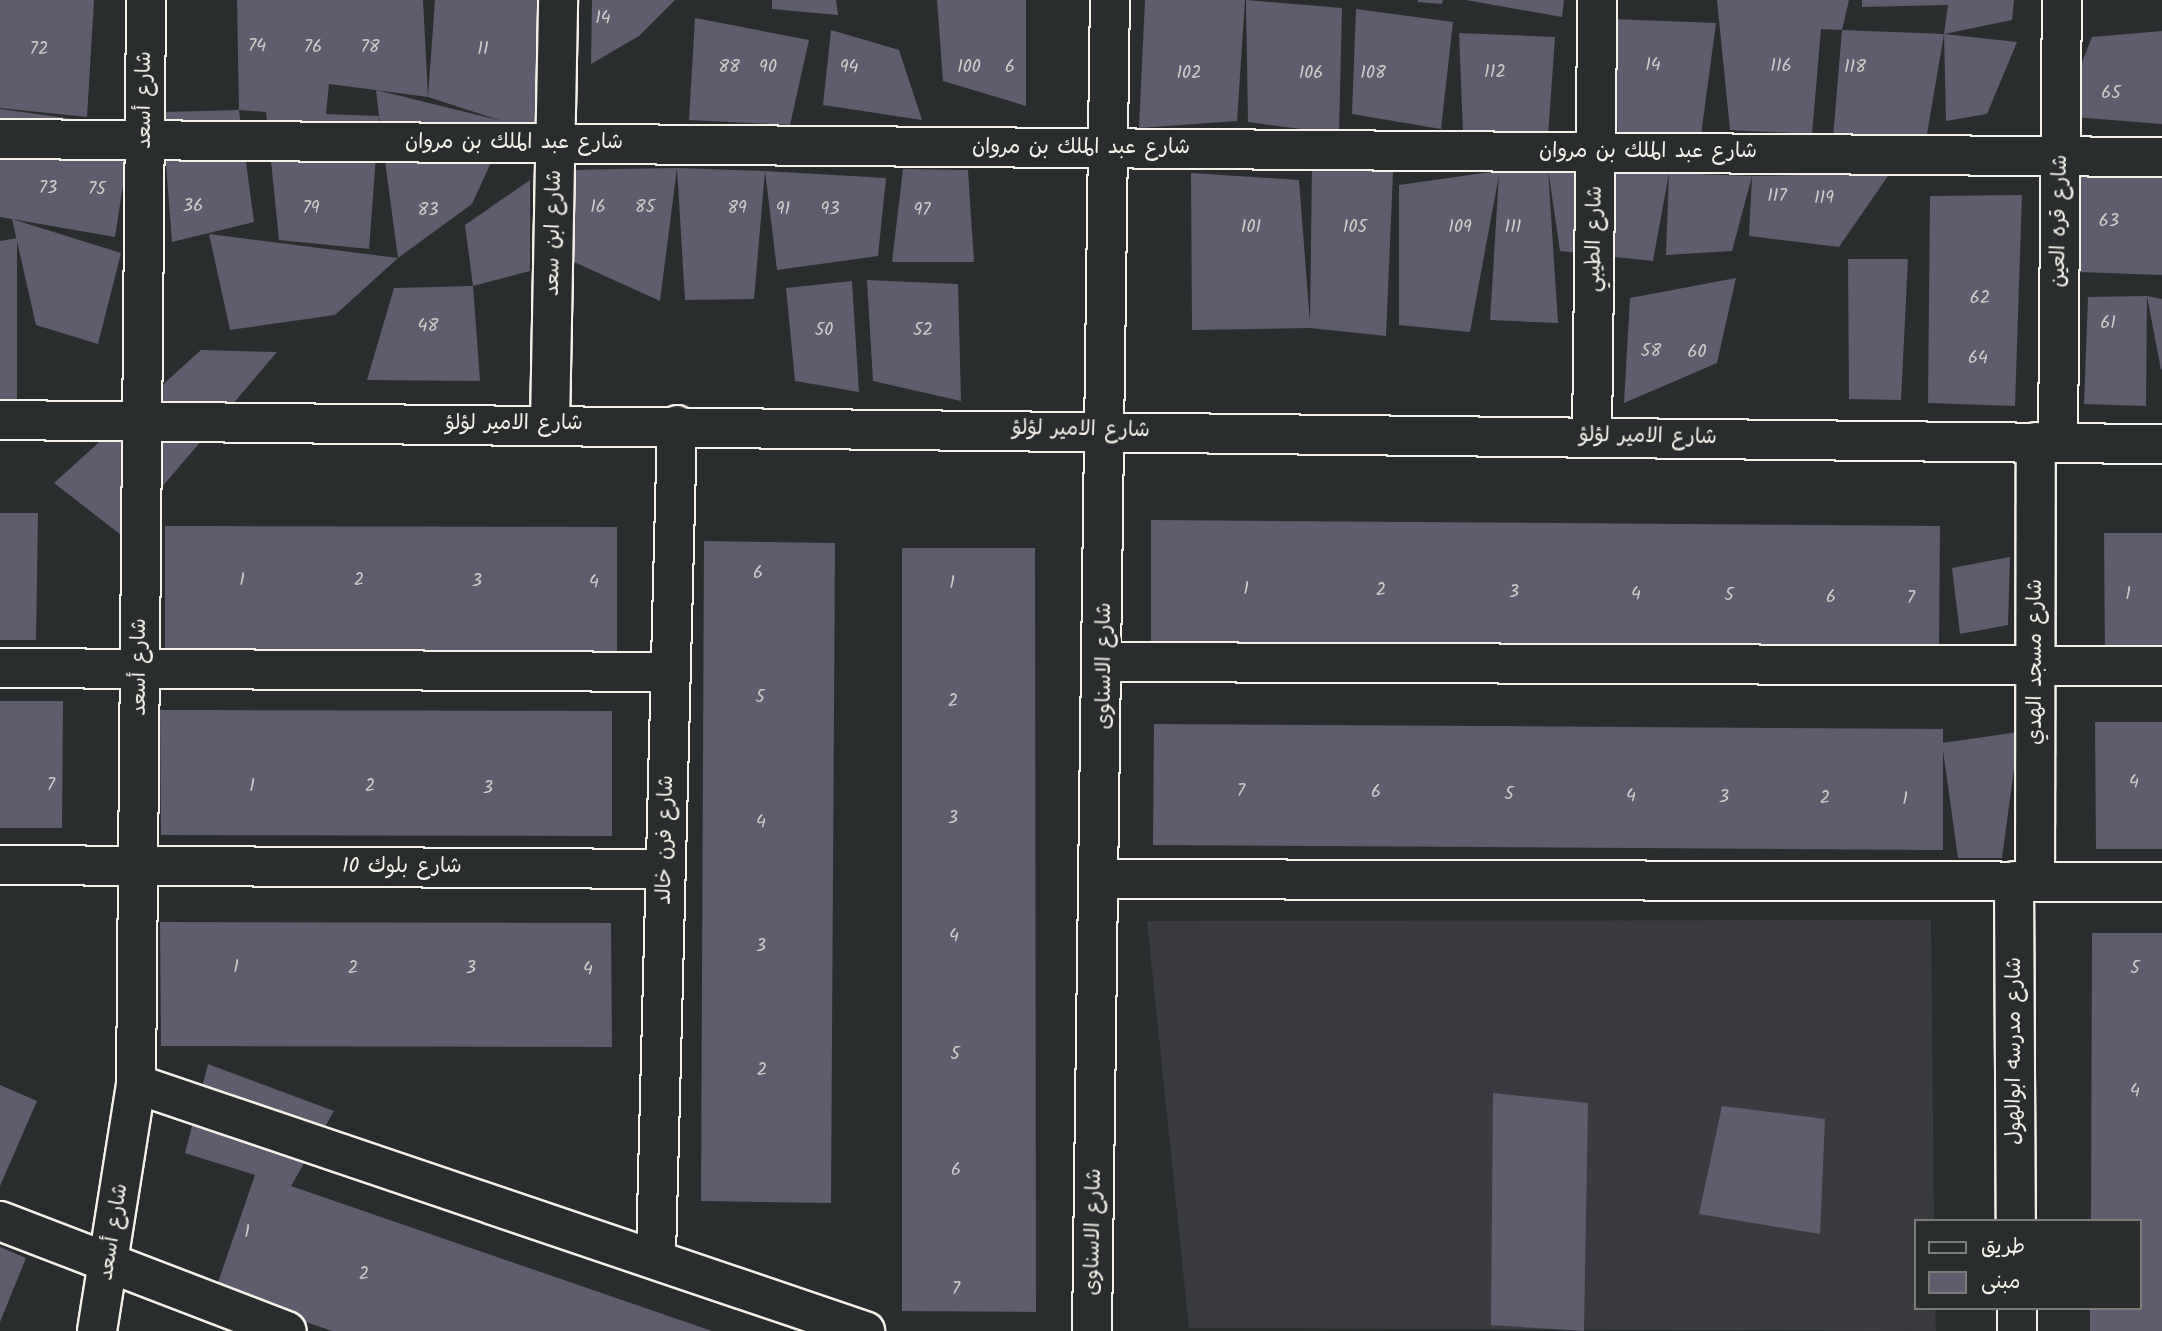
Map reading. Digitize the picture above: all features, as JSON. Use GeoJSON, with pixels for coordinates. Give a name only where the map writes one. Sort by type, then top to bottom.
{"type":"FeatureCollection","features":[{"type":"Feature","properties":{"kind":"street","name":"شارع أسعد"},"geometry":{"type":"LineString","coordinates":[[97,1331],[136,1084],[146,0]]}},
{"type":"Feature","properties":{"kind":"street","name":"شارع ابن سعد"},"geometry":{"type":"LineString","coordinates":[[550,424],[558,0]]}},
{"type":"Feature","properties":{"kind":"street","name":"شارع الاسناوى"},"geometry":{"type":"LineString","coordinates":[[1092,1331],[1103,879],[1110,0]]}},
{"type":"Feature","properties":{"kind":"street","name":"شارع الطيبي"},"geometry":{"type":"LineString","coordinates":[[1592,437],[1597,0]]}},
{"type":"Feature","properties":{"kind":"street","name":"شارع قره العين"},"geometry":{"type":"LineString","coordinates":[[2047,442],[2060,156],[2062,0]]}},
{"type":"Feature","properties":{"kind":"street","name":"شارع عبد الملك بن مروان"},"geometry":{"type":"LineString","coordinates":[[0,139],[2162,157]]}},
{"type":"Feature","properties":{"kind":"street","name":"شارع الامير لؤلؤ"},"geometry":{"type":"LineString","coordinates":[[0,420],[677,425],[2162,444]]}},
{"type":"Feature","properties":{"kind":"street","name":"شارع فرن خالد"},"geometry":{"type":"LineString","coordinates":[[656,1255],[677,425]]}},
{"type":"Feature","properties":{"kind":"street","name":"شارع مسجد الهدي"},"geometry":{"type":"LineString","coordinates":[[2025,881],[2047,442]]}},
{"type":"Feature","properties":{"kind":"street"},"geometry":{"type":"LineString","coordinates":[[1105,662],[2162,666]]}},
{"type":"Feature","properties":{"kind":"street"},"geometry":{"type":"LineString","coordinates":[[0,668],[670,672]]}},
{"type":"Feature","properties":{"kind":"street","name":"شارع بلوك 10"},"geometry":{"type":"LineString","coordinates":[[0,865],[666,869]]}},
{"type":"Feature","properties":{"kind":"street"},"geometry":{"type":"LineString","coordinates":[[1103,879],[2162,882]]}},
{"type":"Feature","properties":{"kind":"street","name":"شارع مدرسه ابوالهول"},"geometry":{"type":"LineString","coordinates":[[2016,1219],[2025,881]]}},
{"type":"Feature","properties":{"kind":"street"},"geometry":{"type":"LineString","coordinates":[[136,1084],[656,1255],[865,1331]]}},
{"type":"Feature","properties":{"kind":"street"},"geometry":{"type":"LineString","coordinates":[[0,1221],[109,1267],[287,1331]]}},
{"type":"Feature","properties":{"kind":"street"},"geometry":{"type":"LineString","coordinates":[[2017,1310],[2017,1331]]}},
{"type":"Feature","properties":{"kind":"shaded area"},"geometry":{"type":"Polygon","coordinates":[[[1931,920],[1934,1219],[1913,1219],[1913,1310],[1935,1310],[1936,1331],[1189,1328],[1147,921],[1931,920]]]}},
{"type":"Feature","properties":{"kind":"building"},"geometry":{"type":"Polygon","coordinates":[[[0,0],[94,0],[87,117],[0,108],[0,0]]]}},
{"type":"Feature","properties":{"kind":"building"},"geometry":{"type":"Polygon","coordinates":[[[237,0],[423,0],[428,97],[329,84],[326,114],[379,116],[369,249],[279,240],[266,112],[239,110],[237,0]]]}},
{"type":"Feature","properties":{"kind":"building"},"geometry":{"type":"Polygon","coordinates":[[[435,0],[568,0],[535,131],[509,123],[472,204],[398,258],[376,90],[502,121],[428,97],[435,0]]]}},
{"type":"Feature","properties":{"kind":"building"},"geometry":{"type":"Polygon","coordinates":[[[592,0],[675,0],[639,36],[591,64],[592,0]]]}},
{"type":"Feature","properties":{"kind":"building"},"geometry":{"type":"Polygon","coordinates":[[[772,0],[836,0],[838,15],[772,9],[772,0]]]}},
{"type":"Feature","properties":{"kind":"building"},"geometry":{"type":"Polygon","coordinates":[[[937,0],[1026,0],[1026,106],[943,81],[937,0]]]}},
{"type":"Feature","properties":{"kind":"building"},"geometry":{"type":"Polygon","coordinates":[[[1145,0],[1245,0],[1237,121],[1139,128],[1145,0]]]}},
{"type":"Feature","properties":{"kind":"building"},"geometry":{"type":"Polygon","coordinates":[[[1246,0],[1342,8],[1339,134],[1248,122],[1246,0]]]}},
{"type":"Feature","properties":{"kind":"building"},"geometry":{"type":"Polygon","coordinates":[[[1418,0],[1443,0],[1442,4],[1418,0]]]}},
{"type":"Feature","properties":{"kind":"building"},"geometry":{"type":"Polygon","coordinates":[[[1466,0],[1564,0],[1562,17],[1466,0]]]}},
{"type":"Feature","properties":{"kind":"building"},"geometry":{"type":"Polygon","coordinates":[[[1717,0],[1849,0],[1842,30],[1821,29],[1812,134],[1730,130],[1717,0]]]}},
{"type":"Feature","properties":{"kind":"building"},"geometry":{"type":"Polygon","coordinates":[[[1862,0],[2014,0],[2012,20],[1944,34],[1948,5],[1862,7],[1862,0]]]}},
{"type":"Feature","properties":{"kind":"building"},"geometry":{"type":"Polygon","coordinates":[[[1356,9],[1453,22],[1441,129],[1352,114],[1356,9]]]}},
{"type":"Feature","properties":{"kind":"building"},"geometry":{"type":"Polygon","coordinates":[[[695,18],[809,40],[790,125],[689,120],[695,18]]]}},
{"type":"Feature","properties":{"kind":"building"},"geometry":{"type":"Polygon","coordinates":[[[1612,19],[1716,23],[1701,135],[1618,140],[1612,19]]]}},
{"type":"Feature","properties":{"kind":"building"},"geometry":{"type":"Polygon","coordinates":[[[831,30],[899,50],[922,120],[823,105],[831,30]]]}},
{"type":"Feature","properties":{"kind":"building"},"geometry":{"type":"Polygon","coordinates":[[[1842,30],[1944,34],[1926,140],[1833,138],[1842,30]]]}},
{"type":"Feature","properties":{"kind":"building"},"geometry":{"type":"Polygon","coordinates":[[[2162,31],[2162,124],[2061,116],[2092,37],[2162,31]]]}},
{"type":"Feature","properties":{"kind":"building"},"geometry":{"type":"Polygon","coordinates":[[[1459,33],[1555,37],[1548,137],[1463,132],[1459,33]]]}},
{"type":"Feature","properties":{"kind":"building"},"geometry":{"type":"Polygon","coordinates":[[[1944,34],[2017,42],[1987,114],[1946,121],[1944,34]]]}},
{"type":"Feature","properties":{"kind":"building"},"geometry":{"type":"Polygon","coordinates":[[[0,109],[132,127],[115,237],[0,217],[0,109]]]}},
{"type":"Feature","properties":{"kind":"building"},"geometry":{"type":"Polygon","coordinates":[[[239,110],[254,222],[172,242],[162,112],[239,110]]]}},
{"type":"Feature","properties":{"kind":"building"},"geometry":{"type":"Polygon","coordinates":[[[1547,164],[1669,173],[1653,261],[1560,251],[1548,169],[1558,323],[1490,320],[1499,175],[1470,332],[1399,325],[1399,185],[1547,164]]]}},
{"type":"Feature","properties":{"kind":"building"},"geometry":{"type":"Polygon","coordinates":[[[1312,165],[1393,172],[1386,336],[1310,328],[1192,330],[1191,173],[1299,180],[1310,323],[1312,165]]]}},
{"type":"Feature","properties":{"kind":"building"},"geometry":{"type":"Polygon","coordinates":[[[677,168],[765,171],[754,299],[685,300],[677,168]]]}},
{"type":"Feature","properties":{"kind":"building"},"geometry":{"type":"Polygon","coordinates":[[[677,168],[660,301],[572,261],[569,170],[677,168]]]}},
{"type":"Feature","properties":{"kind":"building"},"geometry":{"type":"Polygon","coordinates":[[[903,169],[968,170],[974,262],[892,262],[903,169]]]}},
{"type":"Feature","properties":{"kind":"building"},"geometry":{"type":"Polygon","coordinates":[[[765,171],[886,178],[878,256],[777,270],[765,171]]]}},
{"type":"Feature","properties":{"kind":"building"},"geometry":{"type":"Polygon","coordinates":[[[2162,171],[2162,275],[2078,272],[2077,176],[2162,171]]]}},
{"type":"Feature","properties":{"kind":"building"},"geometry":{"type":"Polygon","coordinates":[[[1669,173],[1752,176],[1732,251],[1666,255],[1669,173]]]}},
{"type":"Feature","properties":{"kind":"building"},"geometry":{"type":"Polygon","coordinates":[[[1890,173],[1839,247],[1749,236],[1752,176],[1890,173]]]}},
{"type":"Feature","properties":{"kind":"building"},"geometry":{"type":"Polygon","coordinates":[[[530,180],[530,271],[473,286],[465,225],[530,180]]]}},
{"type":"Feature","properties":{"kind":"building"},"geometry":{"type":"Polygon","coordinates":[[[2022,195],[2015,406],[1928,403],[1930,196],[2022,195]]]}},
{"type":"Feature","properties":{"kind":"building"},"geometry":{"type":"Polygon","coordinates":[[[12,219],[121,253],[98,344],[36,325],[12,219]]]}},
{"type":"Feature","properties":{"kind":"building"},"geometry":{"type":"Polygon","coordinates":[[[209,234],[398,258],[335,315],[230,330],[209,234]]]}},
{"type":"Feature","properties":{"kind":"building"},"geometry":{"type":"Polygon","coordinates":[[[17,238],[17,400],[0,403],[0,241],[17,238]]]}},
{"type":"Feature","properties":{"kind":"building"},"geometry":{"type":"Polygon","coordinates":[[[1848,259],[1908,259],[1901,400],[1849,399],[1848,259]]]}},
{"type":"Feature","properties":{"kind":"building"},"geometry":{"type":"Polygon","coordinates":[[[1736,278],[1717,363],[1624,403],[1630,298],[1736,278]]]}},
{"type":"Feature","properties":{"kind":"building"},"geometry":{"type":"Polygon","coordinates":[[[867,280],[958,284],[961,401],[873,381],[867,280]]]}},
{"type":"Feature","properties":{"kind":"building"},"geometry":{"type":"Polygon","coordinates":[[[852,281],[859,392],[795,381],[786,288],[852,281]]]}},
{"type":"Feature","properties":{"kind":"building"},"geometry":{"type":"Polygon","coordinates":[[[473,286],[480,381],[367,380],[394,288],[473,286]]]}},
{"type":"Feature","properties":{"kind":"building"},"geometry":{"type":"Polygon","coordinates":[[[2147,296],[2162,299],[2161,370],[2147,296]]]}},
{"type":"Feature","properties":{"kind":"building"},"geometry":{"type":"Polygon","coordinates":[[[2147,296],[2146,406],[2084,404],[2088,297],[2147,296]]]}},
{"type":"Feature","properties":{"kind":"building"},"geometry":{"type":"Polygon","coordinates":[[[201,350],[277,352],[121,535],[54,483],[201,350]]]}},
{"type":"Feature","properties":{"kind":"building"},"geometry":{"type":"Polygon","coordinates":[[[0,513],[38,513],[36,640],[0,640],[0,513]]]}},
{"type":"Feature","properties":{"kind":"building"},"geometry":{"type":"Polygon","coordinates":[[[1151,520],[1940,526],[1939,647],[1151,642],[1151,520]]]}},
{"type":"Feature","properties":{"kind":"building"},"geometry":{"type":"Polygon","coordinates":[[[165,526],[617,527],[617,652],[165,650],[165,526]]]}},
{"type":"Feature","properties":{"kind":"building"},"geometry":{"type":"Polygon","coordinates":[[[2104,533],[2162,533],[2162,660],[2105,660],[2104,533]]]}},
{"type":"Feature","properties":{"kind":"building"},"geometry":{"type":"Polygon","coordinates":[[[704,541],[835,543],[831,1203],[701,1201],[704,541]]]}},
{"type":"Feature","properties":{"kind":"building"},"geometry":{"type":"Polygon","coordinates":[[[902,548],[1035,548],[1036,1312],[902,1311],[902,548]]]}},
{"type":"Feature","properties":{"kind":"building"},"geometry":{"type":"Polygon","coordinates":[[[2010,557],[2008,625],[1960,634],[1952,568],[2010,557]]]}},
{"type":"Feature","properties":{"kind":"building"},"geometry":{"type":"Polygon","coordinates":[[[0,701],[63,701],[62,828],[0,828],[0,701]]]}},
{"type":"Feature","properties":{"kind":"building"},"geometry":{"type":"Polygon","coordinates":[[[160,710],[612,711],[612,836],[161,835],[160,710]]]}},
{"type":"Feature","properties":{"kind":"building"},"geometry":{"type":"Polygon","coordinates":[[[2095,722],[2162,722],[2162,849],[2096,849],[2095,722]]]}},
{"type":"Feature","properties":{"kind":"building"},"geometry":{"type":"Polygon","coordinates":[[[1154,724],[1943,729],[1943,850],[1153,845],[1154,724]]]}},
{"type":"Feature","properties":{"kind":"building"},"geometry":{"type":"Polygon","coordinates":[[[2019,732],[2002,858],[1958,858],[1942,743],[2019,732]]]}},
{"type":"Feature","properties":{"kind":"building"},"geometry":{"type":"Polygon","coordinates":[[[160,922],[611,923],[612,1047],[161,1046],[160,922]]]}},
{"type":"Feature","properties":{"kind":"building"},"geometry":{"type":"Polygon","coordinates":[[[2092,933],[2162,933],[2162,1331],[2090,1331],[2090,1310],[2141,1310],[2141,1219],[2091,1219],[2092,933]]]}},
{"type":"Feature","properties":{"kind":"building"},"geometry":{"type":"Polygon","coordinates":[[[208,1064],[334,1111],[291,1186],[712,1331],[332,1331],[215,1291],[255,1175],[185,1153],[208,1064]]]}},
{"type":"Feature","properties":{"kind":"building"},"geometry":{"type":"Polygon","coordinates":[[[0,1085],[37,1101],[0,1186],[0,1085]]]}},
{"type":"Feature","properties":{"kind":"building"},"geometry":{"type":"Polygon","coordinates":[[[1493,1093],[1588,1103],[1584,1331],[1491,1325],[1493,1093]]]}},
{"type":"Feature","properties":{"kind":"building"},"geometry":{"type":"Polygon","coordinates":[[[1722,1106],[1825,1119],[1820,1234],[1699,1214],[1722,1106]]]}},
{"type":"Feature","properties":{"kind":"building"},"geometry":{"type":"Polygon","coordinates":[[[0,1247],[26,1258],[0,1322],[0,1247]]]}}]}
